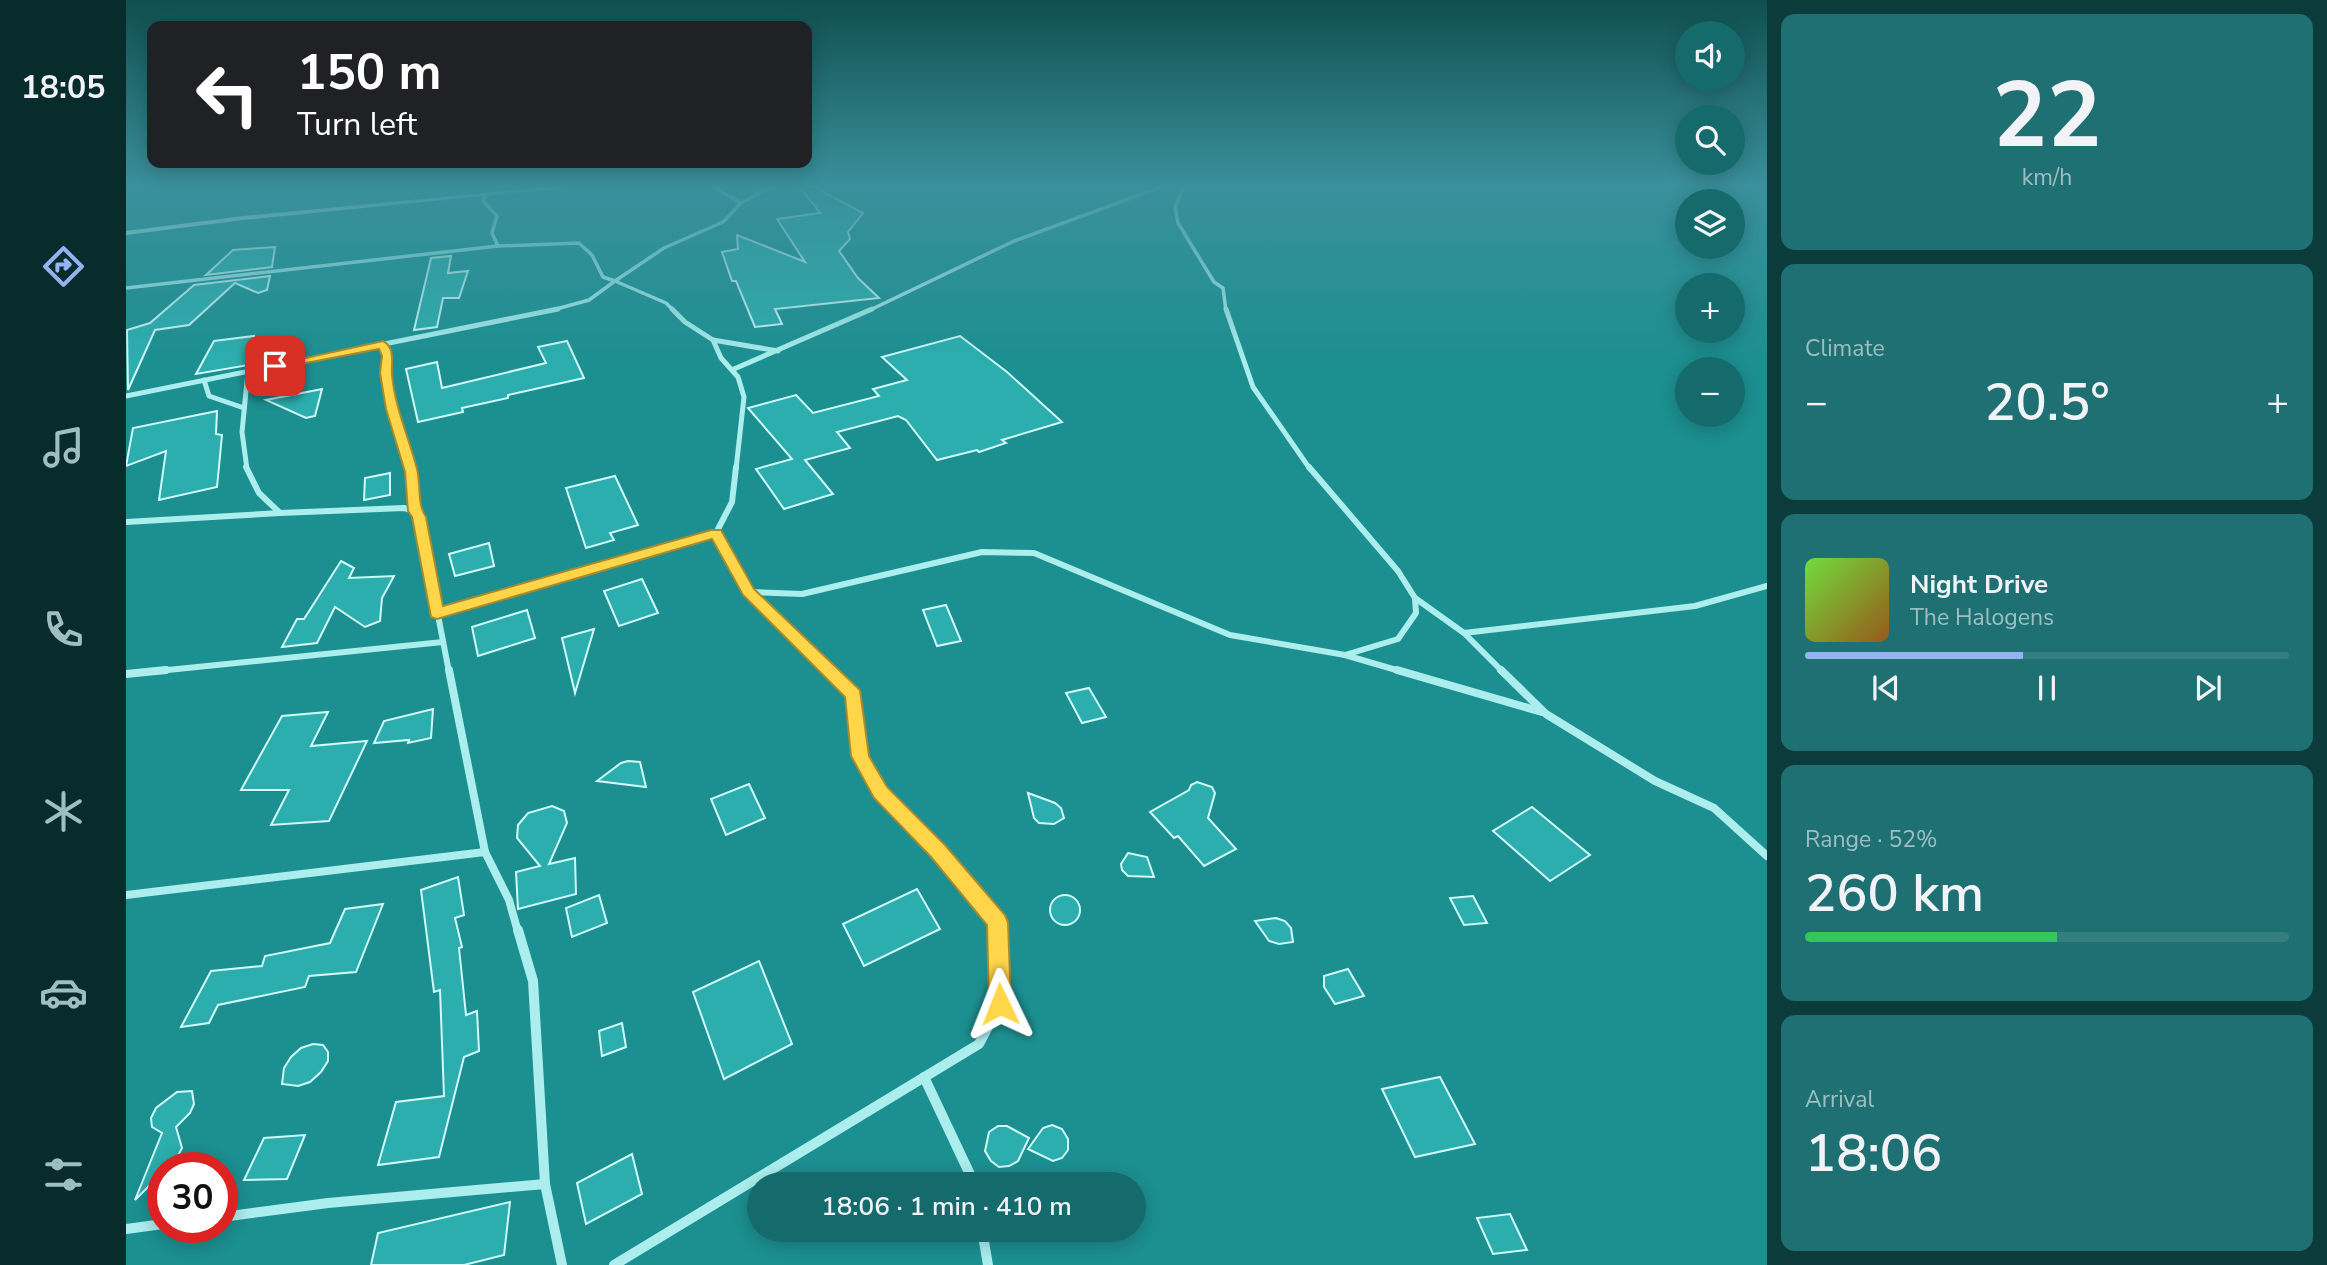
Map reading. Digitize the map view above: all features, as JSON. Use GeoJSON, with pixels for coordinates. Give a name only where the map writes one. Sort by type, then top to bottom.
{"type":"FeatureCollection","features":[{"type":"Feature","properties":{"kind":"street"},"geometry":{"type":"LineString","coordinates":[[126,288],[498,246]]}},
{"type":"Feature","properties":{"kind":"street"},"geometry":{"type":"LineString","coordinates":[[582,246],[592,255],[603,277],[666,303],[685,322],[713,340],[778,351]]}},
{"type":"Feature","properties":{"kind":"street"},"geometry":{"type":"LineString","coordinates":[[126,396],[570,307],[589,300],[640,261],[667,246]]}},
{"type":"Feature","properties":{"kind":"street"},"geometry":{"type":"LineString","coordinates":[[734,369],[908,294],[1004,246]]}},
{"type":"Feature","properties":{"kind":"street"},"geometry":{"type":"LineString","coordinates":[[1192,246],[1214,282],[1223,288],[1226,313],[1253,387],[1301,458],[1398,571],[1415,598],[1464,634],[1546,714],[1655,781],[1714,808],[1767,856]]}},
{"type":"Feature","properties":{"kind":"street"},"geometry":{"type":"LineString","coordinates":[[437,614],[716,533],[732,502],[744,397],[734,369],[721,358],[713,340]]}},
{"type":"Feature","properties":{"kind":"street"},"geometry":{"type":"LineString","coordinates":[[383,345],[387,356],[386,373],[392,409],[412,472],[415,511],[419,517],[485,852],[509,900],[533,981],[545,1184],[562,1265]]}},
{"type":"Feature","properties":{"kind":"street"},"geometry":{"type":"LineString","coordinates":[[248,371],[242,431],[245,467],[256,490],[280,513]]}},
{"type":"Feature","properties":{"kind":"street"},"geometry":{"type":"LineString","coordinates":[[204,380],[209,396],[244,408]]}},
{"type":"Feature","properties":{"kind":"street"},"geometry":{"type":"LineString","coordinates":[[126,522],[404,508],[415,511]]}},
{"type":"Feature","properties":{"kind":"street"},"geometry":{"type":"LineString","coordinates":[[614,1265],[979,1044],[1000,1004],[997,922],[938,851],[881,792],[860,756],[854,695],[749,592],[716,533]]}},
{"type":"Feature","properties":{"kind":"street"},"geometry":{"type":"LineString","coordinates":[[749,592],[802,594],[982,552],[1034,553],[1230,635],[1345,655],[1546,714]]}},
{"type":"Feature","properties":{"kind":"street"},"geometry":{"type":"LineString","coordinates":[[1464,634],[1695,606],[1767,586]]}},
{"type":"Feature","properties":{"kind":"street"},"geometry":{"type":"LineString","coordinates":[[1345,655],[1398,639],[1416,613],[1415,598]]}},
{"type":"Feature","properties":{"kind":"street"},"geometry":{"type":"LineString","coordinates":[[126,674],[443,642]]}},
{"type":"Feature","properties":{"kind":"street"},"geometry":{"type":"LineString","coordinates":[[126,895],[485,852]]}},
{"type":"Feature","properties":{"kind":"street"},"geometry":{"type":"LineString","coordinates":[[924,1077],[969,1172]]}},
{"type":"Feature","properties":{"kind":"street"},"geometry":{"type":"LineString","coordinates":[[238,1215],[355,1200],[545,1184]]}},
{"type":"Feature","properties":{"kind":"street"},"geometry":{"type":"LineString","coordinates":[[126,1229],[147,1226]]}},
{"type":"Feature","properties":{"kind":"street"},"geometry":{"type":"LineString","coordinates":[[984,1242],[988,1265]]}},
{"type":"Feature","properties":{"kind":"building"},"geometry":{"type":"Polygon","coordinates":[[[738,246],[765,246],[805,262],[795,246],[844,246],[839,251],[858,278],[879,298],[775,309],[782,324],[755,327],[736,281],[732,281],[722,252],[738,249],[738,246]]]}},
{"type":"Feature","properties":{"kind":"building"},"geometry":{"type":"Polygon","coordinates":[[[275,247],[272,267],[206,275],[233,250],[275,247]]]}},
{"type":"Feature","properties":{"kind":"building"},"geometry":{"type":"Polygon","coordinates":[[[451,256],[448,273],[468,271],[459,298],[443,298],[437,327],[414,330],[431,258],[451,256]]]}},
{"type":"Feature","properties":{"kind":"building"},"geometry":{"type":"Polygon","coordinates":[[[270,276],[267,290],[258,293],[235,283],[189,325],[155,330],[128,390],[127,330],[150,323],[194,285],[270,276]]]}},
{"type":"Feature","properties":{"kind":"building"},"geometry":{"type":"Polygon","coordinates":[[[254,336],[249,365],[196,374],[214,341],[254,336]]]}},
{"type":"Feature","properties":{"kind":"building"},"geometry":{"type":"Polygon","coordinates":[[[960,336],[1007,372],[1062,422],[1002,440],[1006,443],[979,452],[977,450],[937,460],[906,420],[898,416],[837,432],[850,448],[805,460],[833,494],[784,509],[756,469],[792,459],[748,408],[796,395],[813,413],[879,396],[873,389],[907,380],[882,357],[960,336]]]}},
{"type":"Feature","properties":{"kind":"building"},"geometry":{"type":"Polygon","coordinates":[[[567,341],[584,378],[508,395],[508,398],[462,408],[463,412],[418,422],[406,369],[437,362],[442,388],[546,363],[538,347],[567,341]]]}},
{"type":"Feature","properties":{"kind":"building"},"geometry":{"type":"Polygon","coordinates":[[[322,389],[315,416],[306,418],[266,400],[322,389]]]}},
{"type":"Feature","properties":{"kind":"building"},"geometry":{"type":"Polygon","coordinates":[[[217,411],[216,434],[222,435],[217,487],[159,500],[166,451],[126,466],[133,428],[217,411]]]}},
{"type":"Feature","properties":{"kind":"building"},"geometry":{"type":"Polygon","coordinates":[[[390,473],[390,495],[364,500],[365,478],[390,473]]]}},
{"type":"Feature","properties":{"kind":"building"},"geometry":{"type":"Polygon","coordinates":[[[615,476],[638,525],[610,533],[614,540],[586,548],[566,488],[615,476]]]}},
{"type":"Feature","properties":{"kind":"building"},"geometry":{"type":"Polygon","coordinates":[[[489,543],[494,566],[455,576],[449,554],[489,543]]]}},
{"type":"Feature","properties":{"kind":"building"},"geometry":{"type":"Polygon","coordinates":[[[341,561],[354,568],[349,578],[394,576],[382,598],[380,621],[365,627],[335,607],[317,643],[282,647],[297,619],[304,619],[341,561]]]}},
{"type":"Feature","properties":{"kind":"building"},"geometry":{"type":"Polygon","coordinates":[[[642,579],[658,613],[619,626],[604,591],[642,579]]]}},
{"type":"Feature","properties":{"kind":"building"},"geometry":{"type":"Polygon","coordinates":[[[946,605],[961,641],[937,646],[923,610],[946,605]]]}},
{"type":"Feature","properties":{"kind":"building"},"geometry":{"type":"Polygon","coordinates":[[[527,610],[535,638],[478,656],[472,627],[527,610]]]}},
{"type":"Feature","properties":{"kind":"building"},"geometry":{"type":"Polygon","coordinates":[[[594,629],[575,693],[562,638],[594,629]]]}},
{"type":"Feature","properties":{"kind":"building"},"geometry":{"type":"Polygon","coordinates":[[[1089,688],[1106,717],[1082,723],[1066,693],[1089,688]]]}},
{"type":"Feature","properties":{"kind":"building"},"geometry":{"type":"Polygon","coordinates":[[[433,709],[431,738],[408,743],[409,740],[374,743],[384,721],[433,709]]]}},
{"type":"Feature","properties":{"kind":"building"},"geometry":{"type":"Polygon","coordinates":[[[328,712],[311,746],[367,741],[329,821],[271,825],[289,790],[241,790],[282,716],[328,712]]]}},
{"type":"Feature","properties":{"kind":"building"},"geometry":{"type":"Polygon","coordinates":[[[640,762],[646,787],[597,781],[621,763],[640,762]]]}},
{"type":"Feature","properties":{"kind":"building"},"geometry":{"type":"Polygon","coordinates":[[[1197,782],[1212,787],[1215,793],[1208,818],[1236,849],[1204,866],[1178,836],[1174,838],[1150,812],[1189,790],[1191,785],[1197,782]]]}},
{"type":"Feature","properties":{"kind":"building"},"geometry":{"type":"Polygon","coordinates":[[[749,784],[765,818],[726,835],[711,799],[749,784]]]}},
{"type":"Feature","properties":{"kind":"building"},"geometry":{"type":"Polygon","coordinates":[[[1028,793],[1055,803],[1061,808],[1064,818],[1054,824],[1039,823],[1034,818],[1028,793]]]}},
{"type":"Feature","properties":{"kind":"building"},"geometry":{"type":"Polygon","coordinates":[[[552,806],[564,811],[567,823],[549,864],[575,858],[576,894],[518,909],[516,872],[540,866],[517,838],[518,825],[528,813],[552,806]]]}},
{"type":"Feature","properties":{"kind":"building"},"geometry":{"type":"Polygon","coordinates":[[[1532,807],[1590,855],[1550,881],[1493,831],[1532,807]]]}},
{"type":"Feature","properties":{"kind":"building"},"geometry":{"type":"Polygon","coordinates":[[[1128,853],[1147,857],[1154,877],[1128,876],[1122,870],[1121,864],[1128,853]]]}},
{"type":"Feature","properties":{"kind":"building"},"geometry":{"type":"Polygon","coordinates":[[[458,877],[464,915],[455,918],[462,947],[459,948],[466,1015],[477,1011],[479,1051],[464,1057],[439,1157],[378,1165],[396,1102],[444,1096],[440,990],[434,992],[421,890],[458,877]]]}},
{"type":"Feature","properties":{"kind":"building"},"geometry":{"type":"Polygon","coordinates":[[[917,889],[940,929],[864,966],[843,924],[917,889]]]}},
{"type":"Feature","properties":{"kind":"building"},"geometry":{"type":"Polygon","coordinates":[[[599,895],[607,923],[572,937],[566,908],[599,895]]]}},
{"type":"Feature","properties":{"kind":"building"},"geometry":{"type":"Polygon","coordinates":[[[1065,895],[1076,899],[1080,910],[1076,921],[1065,925],[1054,921],[1050,910],[1054,899],[1065,895]]]}},
{"type":"Feature","properties":{"kind":"building"},"geometry":{"type":"Polygon","coordinates":[[[1473,896],[1487,923],[1464,925],[1450,898],[1473,896]]]}},
{"type":"Feature","properties":{"kind":"building"},"geometry":{"type":"Polygon","coordinates":[[[383,904],[356,972],[309,976],[305,987],[218,1005],[209,1023],[181,1027],[211,971],[262,966],[265,956],[330,943],[345,909],[383,904]]]}},
{"type":"Feature","properties":{"kind":"building"},"geometry":{"type":"Polygon","coordinates":[[[1276,918],[1285,921],[1291,928],[1293,942],[1279,944],[1269,941],[1255,921],[1276,918]]]}},
{"type":"Feature","properties":{"kind":"building"},"geometry":{"type":"Polygon","coordinates":[[[759,961],[792,1044],[724,1079],[693,992],[759,961]]]}},
{"type":"Feature","properties":{"kind":"building"},"geometry":{"type":"Polygon","coordinates":[[[1348,969],[1364,996],[1335,1004],[1324,987],[1324,976],[1348,969]]]}},
{"type":"Feature","properties":{"kind":"building"},"geometry":{"type":"Polygon","coordinates":[[[622,1023],[626,1047],[602,1056],[599,1031],[622,1023]]]}},
{"type":"Feature","properties":{"kind":"building"},"geometry":{"type":"Polygon","coordinates":[[[313,1044],[323,1045],[328,1052],[328,1061],[321,1072],[310,1082],[298,1086],[282,1084],[284,1068],[291,1057],[301,1048],[313,1044]]]}},
{"type":"Feature","properties":{"kind":"building"},"geometry":{"type":"Polygon","coordinates":[[[1440,1077],[1475,1144],[1415,1157],[1382,1089],[1440,1077]]]}},
{"type":"Feature","properties":{"kind":"building"},"geometry":{"type":"Polygon","coordinates":[[[192,1091],[194,1104],[190,1113],[176,1127],[182,1148],[180,1152],[154,1152],[162,1133],[152,1127],[151,1118],[156,1108],[177,1092],[192,1091]]]}},
{"type":"Feature","properties":{"kind":"building"},"geometry":{"type":"Polygon","coordinates":[[[1052,1125],[1062,1129],[1068,1139],[1068,1150],[1062,1158],[1053,1161],[1028,1149],[1043,1128],[1052,1125]]]}},
{"type":"Feature","properties":{"kind":"building"},"geometry":{"type":"Polygon","coordinates":[[[998,1126],[1007,1126],[1029,1138],[1018,1161],[1009,1166],[999,1167],[985,1151],[989,1132],[998,1126]]]}},
{"type":"Feature","properties":{"kind":"building"},"geometry":{"type":"Polygon","coordinates":[[[305,1135],[287,1179],[244,1180],[264,1138],[305,1135]]]}},
{"type":"Feature","properties":{"kind":"building"},"geometry":{"type":"Polygon","coordinates":[[[632,1154],[642,1194],[586,1224],[577,1183],[632,1154]]]}},
{"type":"Feature","properties":{"kind":"building"},"geometry":{"type":"Polygon","coordinates":[[[147,1170],[147,1188],[135,1200],[147,1170]]]}},
{"type":"Feature","properties":{"kind":"building"},"geometry":{"type":"Polygon","coordinates":[[[510,1202],[504,1255],[464,1265],[371,1265],[378,1233],[510,1202]]]}},
{"type":"Feature","properties":{"kind":"building"},"geometry":{"type":"Polygon","coordinates":[[[1510,1214],[1527,1250],[1493,1254],[1477,1218],[1510,1214]]]}},
{"type":"Feature","properties":{"kind":"route"},"geometry":{"type":"LineString","coordinates":[[275,366],[383,345],[387,356],[386,373],[392,409],[412,472],[415,511],[419,517],[437,614],[716,533],[749,592],[854,695],[860,756],[881,792],[938,851],[997,922],[1000,1004]]}}]}
